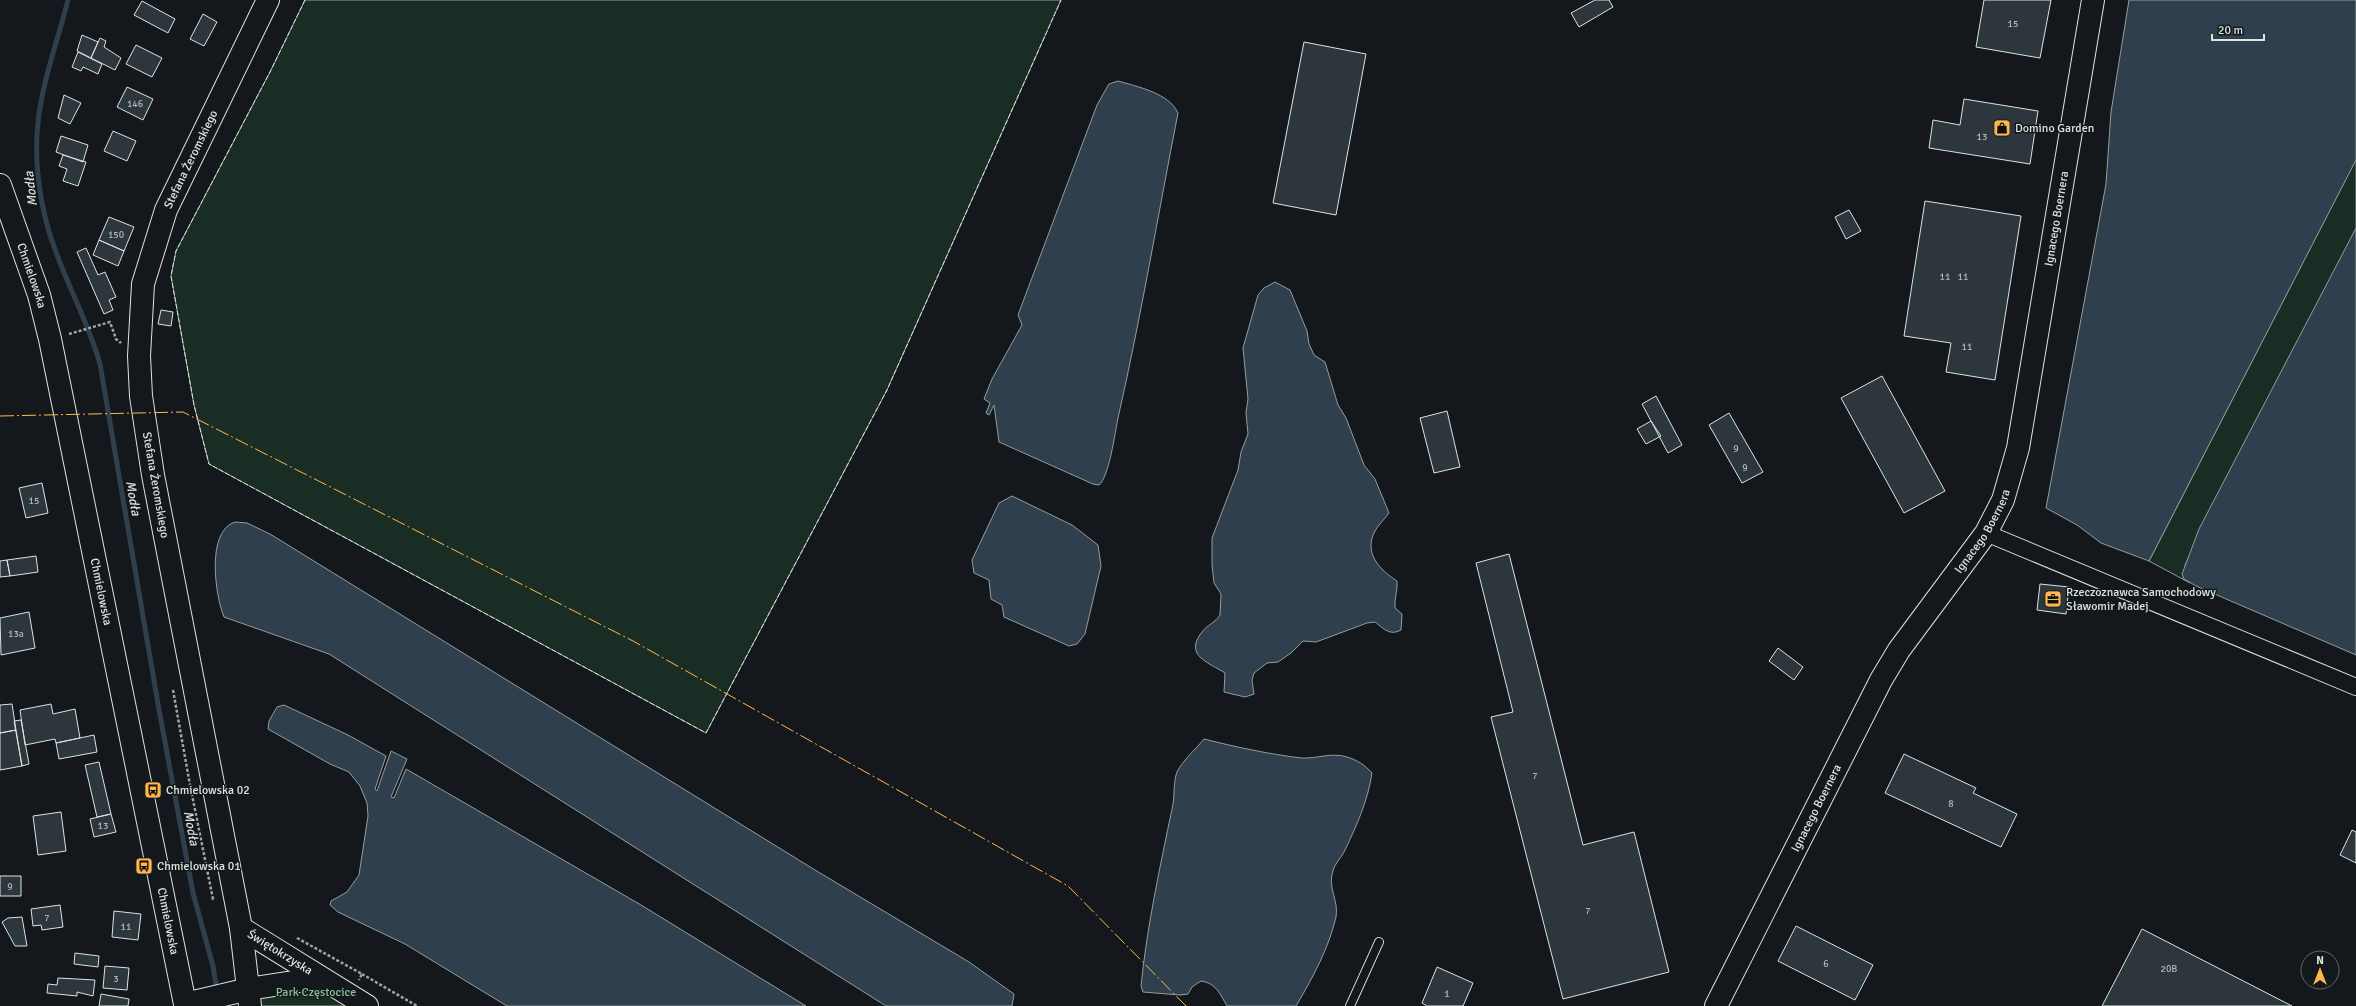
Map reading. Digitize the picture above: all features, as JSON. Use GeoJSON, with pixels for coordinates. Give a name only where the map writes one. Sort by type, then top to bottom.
{"type":"FeatureCollection","features":[{"type":"Feature","properties":{"kind":"street","name":"Stefana Żeromskiego"},"geometry":{"type":"LineString","coordinates":[[243,996],[241,928],[153,475],[141,396],[140,320],[143,284],[166,210],[268,0]]}},
{"type":"Feature","properties":{"kind":"street","name":"Ignacego Boernera"},"geometry":{"type":"LineString","coordinates":[[1716,1006],[1880,680],[1899,650],[1986,533],[2003,500],[2018,448],[2093,0]]}},
{"type":"Feature","properties":{"kind":"street","name":"Chmielowska"},"geometry":{"type":"LineString","coordinates":[[0,185],[39,295],[50,339],[185,1005]]}},
{"type":"Feature","properties":{"kind":"street"},"geometry":{"type":"LineString","coordinates":[[1986,533],[2356,687]]}},
{"type":"Feature","properties":{"kind":"street","name":"Świętokrzyska"},"geometry":{"type":"LineString","coordinates":[[241,928],[367,1006]]}},
{"type":"Feature","properties":{"kind":"street","name":"Świętokrzyska"},"geometry":{"type":"LineString","coordinates":[[185,1005],[207,998],[243,996],[320,978]]}},
{"type":"Feature","properties":{"kind":"lane"},"geometry":{"type":"LineString","coordinates":[[1350,1006],[1379,942]]}},
{"type":"Feature","properties":{"kind":"path"},"geometry":{"type":"LineString","coordinates":[[65,336],[100,325]]}},
{"type":"Feature","properties":{"kind":"path"},"geometry":{"type":"LineString","coordinates":[[362,974],[417,1006]]}},
{"type":"Feature","properties":{"kind":"green space"},"geometry":{"type":"Polygon","coordinates":[[[305,0],[1061,0],[887,390],[706,733],[209,464],[194,405],[171,276],[176,251],[270,72],[305,0]]]}},
{"type":"Feature","properties":{"kind":"green space"},"geometry":{"type":"Polygon","coordinates":[[[2356,159],[2356,234],[2185,565],[2190,583],[2149,561],[2356,159]]]}},
{"type":"Feature","properties":{"kind":"green space","name":"Park Częstocice"},"geometry":{"type":"Polygon","coordinates":[[[319,978],[367,1006],[250,1006],[259,988],[319,978]]]}},
{"type":"Feature","properties":{"kind":"water"},"geometry":{"type":"Polygon","coordinates":[[[2129,0],[2356,0],[2356,160],[2149,561],[2101,543],[2077,525],[2046,508],[2106,184],[2111,112],[2129,0]]]}},
{"type":"Feature","properties":{"kind":"water"},"geometry":{"type":"Polygon","coordinates":[[[1118,81],[1143,88],[1168,100],[1178,113],[1142,304],[1109,464],[1103,480],[1099,485],[1093,484],[999,442],[994,405],[989,415],[986,413],[990,403],[984,399],[992,379],[1022,325],[1018,315],[1097,105],[1109,84],[1118,81]]]}},
{"type":"Feature","properties":{"kind":"water"},"geometry":{"type":"Polygon","coordinates":[[[2356,228],[2356,655],[2196,586],[2184,579],[2182,574],[2199,529],[2356,228]]]}},
{"type":"Feature","properties":{"kind":"water"},"geometry":{"type":"Polygon","coordinates":[[[1275,282],[1290,290],[1307,331],[1309,344],[1314,355],[1325,362],[1338,405],[1346,418],[1364,465],[1375,479],[1389,513],[1375,531],[1371,547],[1372,554],[1379,566],[1397,581],[1395,608],[1402,614],[1401,630],[1397,632],[1390,632],[1375,622],[1367,623],[1316,642],[1303,641],[1291,653],[1278,662],[1267,663],[1254,673],[1252,680],[1254,694],[1245,697],[1224,692],[1225,673],[1201,658],[1195,647],[1202,632],[1220,615],[1221,594],[1214,583],[1212,538],[1238,470],[1241,452],[1248,434],[1246,413],[1248,399],[1243,348],[1258,295],[1264,288],[1275,282]]]}},
{"type":"Feature","properties":{"kind":"water"},"geometry":{"type":"Polygon","coordinates":[[[1012,496],[1072,525],[1098,545],[1101,566],[1085,634],[1077,644],[1069,646],[1004,617],[1002,605],[991,599],[989,580],[974,573],[972,560],[999,503],[1012,496]]]}},
{"type":"Feature","properties":{"kind":"water"},"geometry":{"type":"Polygon","coordinates":[[[235,522],[247,523],[270,534],[815,870],[969,962],[1014,994],[1012,1006],[886,1006],[329,654],[224,617],[216,580],[216,550],[220,538],[226,528],[235,522]]]}},
{"type":"Feature","properties":{"kind":"water"},"geometry":{"type":"Polygon","coordinates":[[[284,705],[348,735],[386,756],[375,789],[377,791],[391,751],[407,759],[391,797],[394,798],[406,769],[641,905],[806,1006],[507,1006],[405,944],[338,912],[330,905],[331,901],[347,892],[359,875],[368,816],[367,803],[360,786],[349,772],[330,764],[268,729],[269,721],[277,707],[284,705]]]}},
{"type":"Feature","properties":{"kind":"water"},"geometry":{"type":"Polygon","coordinates":[[[1204,739],[1252,750],[1301,758],[1336,755],[1351,758],[1372,773],[1368,793],[1358,822],[1344,853],[1335,865],[1333,871],[1331,883],[1336,905],[1336,917],[1333,929],[1319,963],[1296,1006],[1227,1006],[1220,993],[1214,987],[1201,981],[1192,987],[1188,994],[1180,995],[1143,992],[1141,986],[1147,941],[1154,897],[1173,805],[1176,776],[1182,763],[1204,739]]]}},
{"type":"Feature","properties":{"kind":"building"},"geometry":{"type":"Polygon","coordinates":[[[1595,0],[1609,0],[1613,7],[1579,27],[1571,13],[1595,0]]]}},
{"type":"Feature","properties":{"kind":"building"},"geometry":{"type":"Polygon","coordinates":[[[1984,0],[2051,0],[2040,58],[1976,47],[1984,0]]]}},
{"type":"Feature","properties":{"kind":"building"},"geometry":{"type":"Polygon","coordinates":[[[142,1],[175,19],[168,33],[134,15],[142,1]]]}},
{"type":"Feature","properties":{"kind":"building"},"geometry":{"type":"Polygon","coordinates":[[[203,14],[217,22],[204,46],[190,39],[203,14]]]}},
{"type":"Feature","properties":{"kind":"building"},"geometry":{"type":"Polygon","coordinates":[[[82,35],[98,42],[91,58],[77,51],[82,35]]]}},
{"type":"Feature","properties":{"kind":"building"},"geometry":{"type":"Polygon","coordinates":[[[100,38],[106,41],[104,47],[121,58],[115,70],[91,58],[100,38]]]}},
{"type":"Feature","properties":{"kind":"building"},"geometry":{"type":"Polygon","coordinates":[[[1304,42],[1366,54],[1336,215],[1273,203],[1304,42]]]}},
{"type":"Feature","properties":{"kind":"building"},"geometry":{"type":"Polygon","coordinates":[[[136,45],[162,58],[152,77],[126,64],[136,45]]]}},
{"type":"Feature","properties":{"kind":"building"},"geometry":{"type":"Polygon","coordinates":[[[78,52],[102,64],[98,74],[83,67],[81,71],[72,67],[78,52]]]}},
{"type":"Feature","properties":{"kind":"building"},"geometry":{"type":"Polygon","coordinates":[[[127,87],[153,99],[143,120],[117,107],[127,87]]]}},
{"type":"Feature","properties":{"kind":"building"},"geometry":{"type":"Polygon","coordinates":[[[64,95],[81,103],[70,124],[58,118],[64,95]]]}},
{"type":"Feature","properties":{"kind":"building"},"geometry":{"type":"Polygon","coordinates":[[[1964,99],[2038,111],[2030,164],[1929,148],[1933,120],[1960,125],[1964,99]]]}},
{"type":"Feature","properties":{"kind":"building"},"geometry":{"type":"Polygon","coordinates":[[[113,131],[136,141],[127,161],[104,151],[113,131]]]}},
{"type":"Feature","properties":{"kind":"building"},"geometry":{"type":"Polygon","coordinates":[[[61,136],[88,145],[83,162],[56,152],[61,136]]]}},
{"type":"Feature","properties":{"kind":"building"},"geometry":{"type":"Polygon","coordinates":[[[63,155],[86,162],[78,186],[63,181],[67,169],[59,166],[63,155]]]}},
{"type":"Feature","properties":{"kind":"building"},"geometry":{"type":"Polygon","coordinates":[[[1925,201],[2021,216],[1995,380],[1946,372],[1951,343],[1904,336],[1925,201]]]}},
{"type":"Feature","properties":{"kind":"building"},"geometry":{"type":"Polygon","coordinates":[[[1849,210],[1861,231],[1846,239],[1835,217],[1849,210]]]}},
{"type":"Feature","properties":{"kind":"building"},"geometry":{"type":"Polygon","coordinates":[[[109,217],[134,227],[124,251],[99,240],[109,217]]]}},
{"type":"Feature","properties":{"kind":"building"},"geometry":{"type":"Polygon","coordinates":[[[99,240],[124,251],[118,266],[93,255],[99,240]]]}},
{"type":"Feature","properties":{"kind":"building"},"geometry":{"type":"Polygon","coordinates":[[[86,248],[98,275],[105,272],[116,297],[109,300],[113,310],[104,314],[77,252],[86,248]]]}},
{"type":"Feature","properties":{"kind":"building"},"geometry":{"type":"Polygon","coordinates":[[[161,310],[173,312],[171,326],[158,324],[161,310]]]}},
{"type":"Feature","properties":{"kind":"building"},"geometry":{"type":"Polygon","coordinates":[[[1882,376],[1945,491],[1904,513],[1841,398],[1882,376]]]}},
{"type":"Feature","properties":{"kind":"building"},"geometry":{"type":"Polygon","coordinates":[[[1656,396],[1682,445],[1668,453],[1642,404],[1656,396]]]}},
{"type":"Feature","properties":{"kind":"building"},"geometry":{"type":"Polygon","coordinates":[[[1447,411],[1460,467],[1434,473],[1420,418],[1447,411]]]}},
{"type":"Feature","properties":{"kind":"building"},"geometry":{"type":"Polygon","coordinates":[[[1729,413],[1763,472],[1742,483],[1709,425],[1729,413]]]}},
{"type":"Feature","properties":{"kind":"building"},"geometry":{"type":"Polygon","coordinates":[[[1651,421],[1661,436],[1646,444],[1637,429],[1651,421]]]}},
{"type":"Feature","properties":{"kind":"building"},"geometry":{"type":"Polygon","coordinates":[[[42,483],[48,513],[26,518],[19,488],[42,483]]]}},
{"type":"Feature","properties":{"kind":"building"},"geometry":{"type":"Polygon","coordinates":[[[1509,554],[1583,845],[1634,832],[1669,972],[1563,999],[1491,717],[1513,712],[1476,563],[1509,554]]]}},
{"type":"Feature","properties":{"kind":"building"},"geometry":{"type":"Polygon","coordinates":[[[36,556],[38,572],[10,576],[7,560],[36,556]]]}},
{"type":"Feature","properties":{"kind":"building"},"geometry":{"type":"Polygon","coordinates":[[[7,560],[10,576],[0,577],[0,561],[7,560]]]}},
{"type":"Feature","properties":{"kind":"building","name":"Rzeczoznawca Samochodowy Sławomir Madej"},"geometry":{"type":"Polygon","coordinates":[[[2040,584],[2069,587],[2066,614],[2037,610],[2040,584]]]}},
{"type":"Feature","properties":{"kind":"building"},"geometry":{"type":"Polygon","coordinates":[[[29,612],[35,648],[1,655],[0,618],[29,612]]]}},
{"type":"Feature","properties":{"kind":"building"},"geometry":{"type":"Polygon","coordinates":[[[1778,648],[1803,667],[1794,680],[1769,661],[1778,648]]]}},
{"type":"Feature","properties":{"kind":"building"},"geometry":{"type":"Polygon","coordinates":[[[12,704],[16,730],[0,733],[0,705],[12,704]]]}},
{"type":"Feature","properties":{"kind":"building"},"geometry":{"type":"Polygon","coordinates":[[[51,704],[53,714],[75,709],[80,738],[56,743],[55,739],[25,745],[20,710],[51,704]]]}},
{"type":"Feature","properties":{"kind":"building"},"geometry":{"type":"Polygon","coordinates":[[[21,720],[29,764],[22,766],[14,721],[21,720]]]}},
{"type":"Feature","properties":{"kind":"building"},"geometry":{"type":"Polygon","coordinates":[[[16,730],[22,766],[0,770],[0,733],[16,730]]]}},
{"type":"Feature","properties":{"kind":"building"},"geometry":{"type":"Polygon","coordinates":[[[94,735],[97,752],[59,759],[56,743],[94,735]]]}},
{"type":"Feature","properties":{"kind":"building"},"geometry":{"type":"Polygon","coordinates":[[[1904,754],[1976,788],[1973,793],[2017,814],[2001,847],[1885,793],[1904,754]]]}},
{"type":"Feature","properties":{"kind":"building"},"geometry":{"type":"Polygon","coordinates":[[[99,762],[111,814],[97,817],[85,765],[99,762]]]}},
{"type":"Feature","properties":{"kind":"building"},"geometry":{"type":"Polygon","coordinates":[[[61,812],[66,851],[38,855],[33,816],[61,812]]]}},
{"type":"Feature","properties":{"kind":"building"},"geometry":{"type":"Polygon","coordinates":[[[111,814],[116,832],[94,837],[90,819],[111,814]]]}},
{"type":"Feature","properties":{"kind":"building"},"geometry":{"type":"Polygon","coordinates":[[[2352,830],[2356,832],[2356,863],[2340,855],[2352,830]]]}},
{"type":"Feature","properties":{"kind":"building"},"geometry":{"type":"Polygon","coordinates":[[[0,876],[21,876],[21,896],[0,896],[0,876]]]}},
{"type":"Feature","properties":{"kind":"building"},"geometry":{"type":"Polygon","coordinates":[[[60,905],[63,927],[42,930],[41,925],[33,926],[31,909],[60,905]]]}},
{"type":"Feature","properties":{"kind":"building"},"geometry":{"type":"Polygon","coordinates":[[[114,911],[141,914],[138,940],[112,937],[114,911]]]}},
{"type":"Feature","properties":{"kind":"building"},"geometry":{"type":"Polygon","coordinates":[[[22,917],[27,946],[15,946],[2,922],[8,918],[22,917]]]}},
{"type":"Feature","properties":{"kind":"building"},"geometry":{"type":"Polygon","coordinates":[[[1796,926],[1873,965],[1855,1000],[1778,961],[1796,926]]]}},
{"type":"Feature","properties":{"kind":"building"},"geometry":{"type":"Polygon","coordinates":[[[2142,929],[2292,1006],[2102,1006],[2142,929]]]}},
{"type":"Feature","properties":{"kind":"building"},"geometry":{"type":"Polygon","coordinates":[[[75,953],[99,956],[98,967],[74,964],[75,953]]]}},
{"type":"Feature","properties":{"kind":"building"},"geometry":{"type":"Polygon","coordinates":[[[105,966],[129,968],[127,990],[103,988],[105,966]]]}},
{"type":"Feature","properties":{"kind":"building"},"geometry":{"type":"Polygon","coordinates":[[[1437,967],[1473,983],[1463,1006],[1427,1006],[1422,1003],[1437,967]]]}},
{"type":"Feature","properties":{"kind":"building"},"geometry":{"type":"Polygon","coordinates":[[[58,978],[95,980],[93,996],[77,992],[77,996],[47,993],[48,984],[57,985],[58,978]]]}},
{"type":"Feature","properties":{"kind":"building"},"geometry":{"type":"Polygon","coordinates":[[[101,994],[129,999],[128,1006],[99,1006],[101,994]]]}},
{"type":"Feature","properties":{"kind":"waterway","name":"Modła"},"geometry":{"type":"LineString","coordinates":[[68,0],[40,108],[37,136],[37,163],[40,190],[53,245],[95,347],[100,364],[158,704],[193,893],[213,966],[217,991]]}},
{"type":"Feature","properties":{"kind":"fence"},"geometry":{"type":"LineString","coordinates":[[305,0],[270,72],[176,251],[171,276],[194,405],[209,464],[706,733],[887,390],[1061,0]]}},
{"type":"Feature","properties":{"kind":"power"},"geometry":{"type":"LineString","coordinates":[[0,416],[183,412],[633,641],[1068,886],[1186,1006]]}},
{"type":"Feature","properties":{"kind":"place","name":"Domino Garden"},"geometry":{"type":"Point","coordinates":[2002,128]}},
{"type":"Feature","properties":{"kind":"place","name":"Rzeczoznawca Samochodowy Sławomir Madej"},"geometry":{"type":"Point","coordinates":[2053,599]}},
{"type":"Feature","properties":{"kind":"place","name":"Chmielowska 02"},"geometry":{"type":"Point","coordinates":[153,790]}},
{"type":"Feature","properties":{"kind":"place","name":"Chmielowska 01"},"geometry":{"type":"Point","coordinates":[144,866]}}]}
